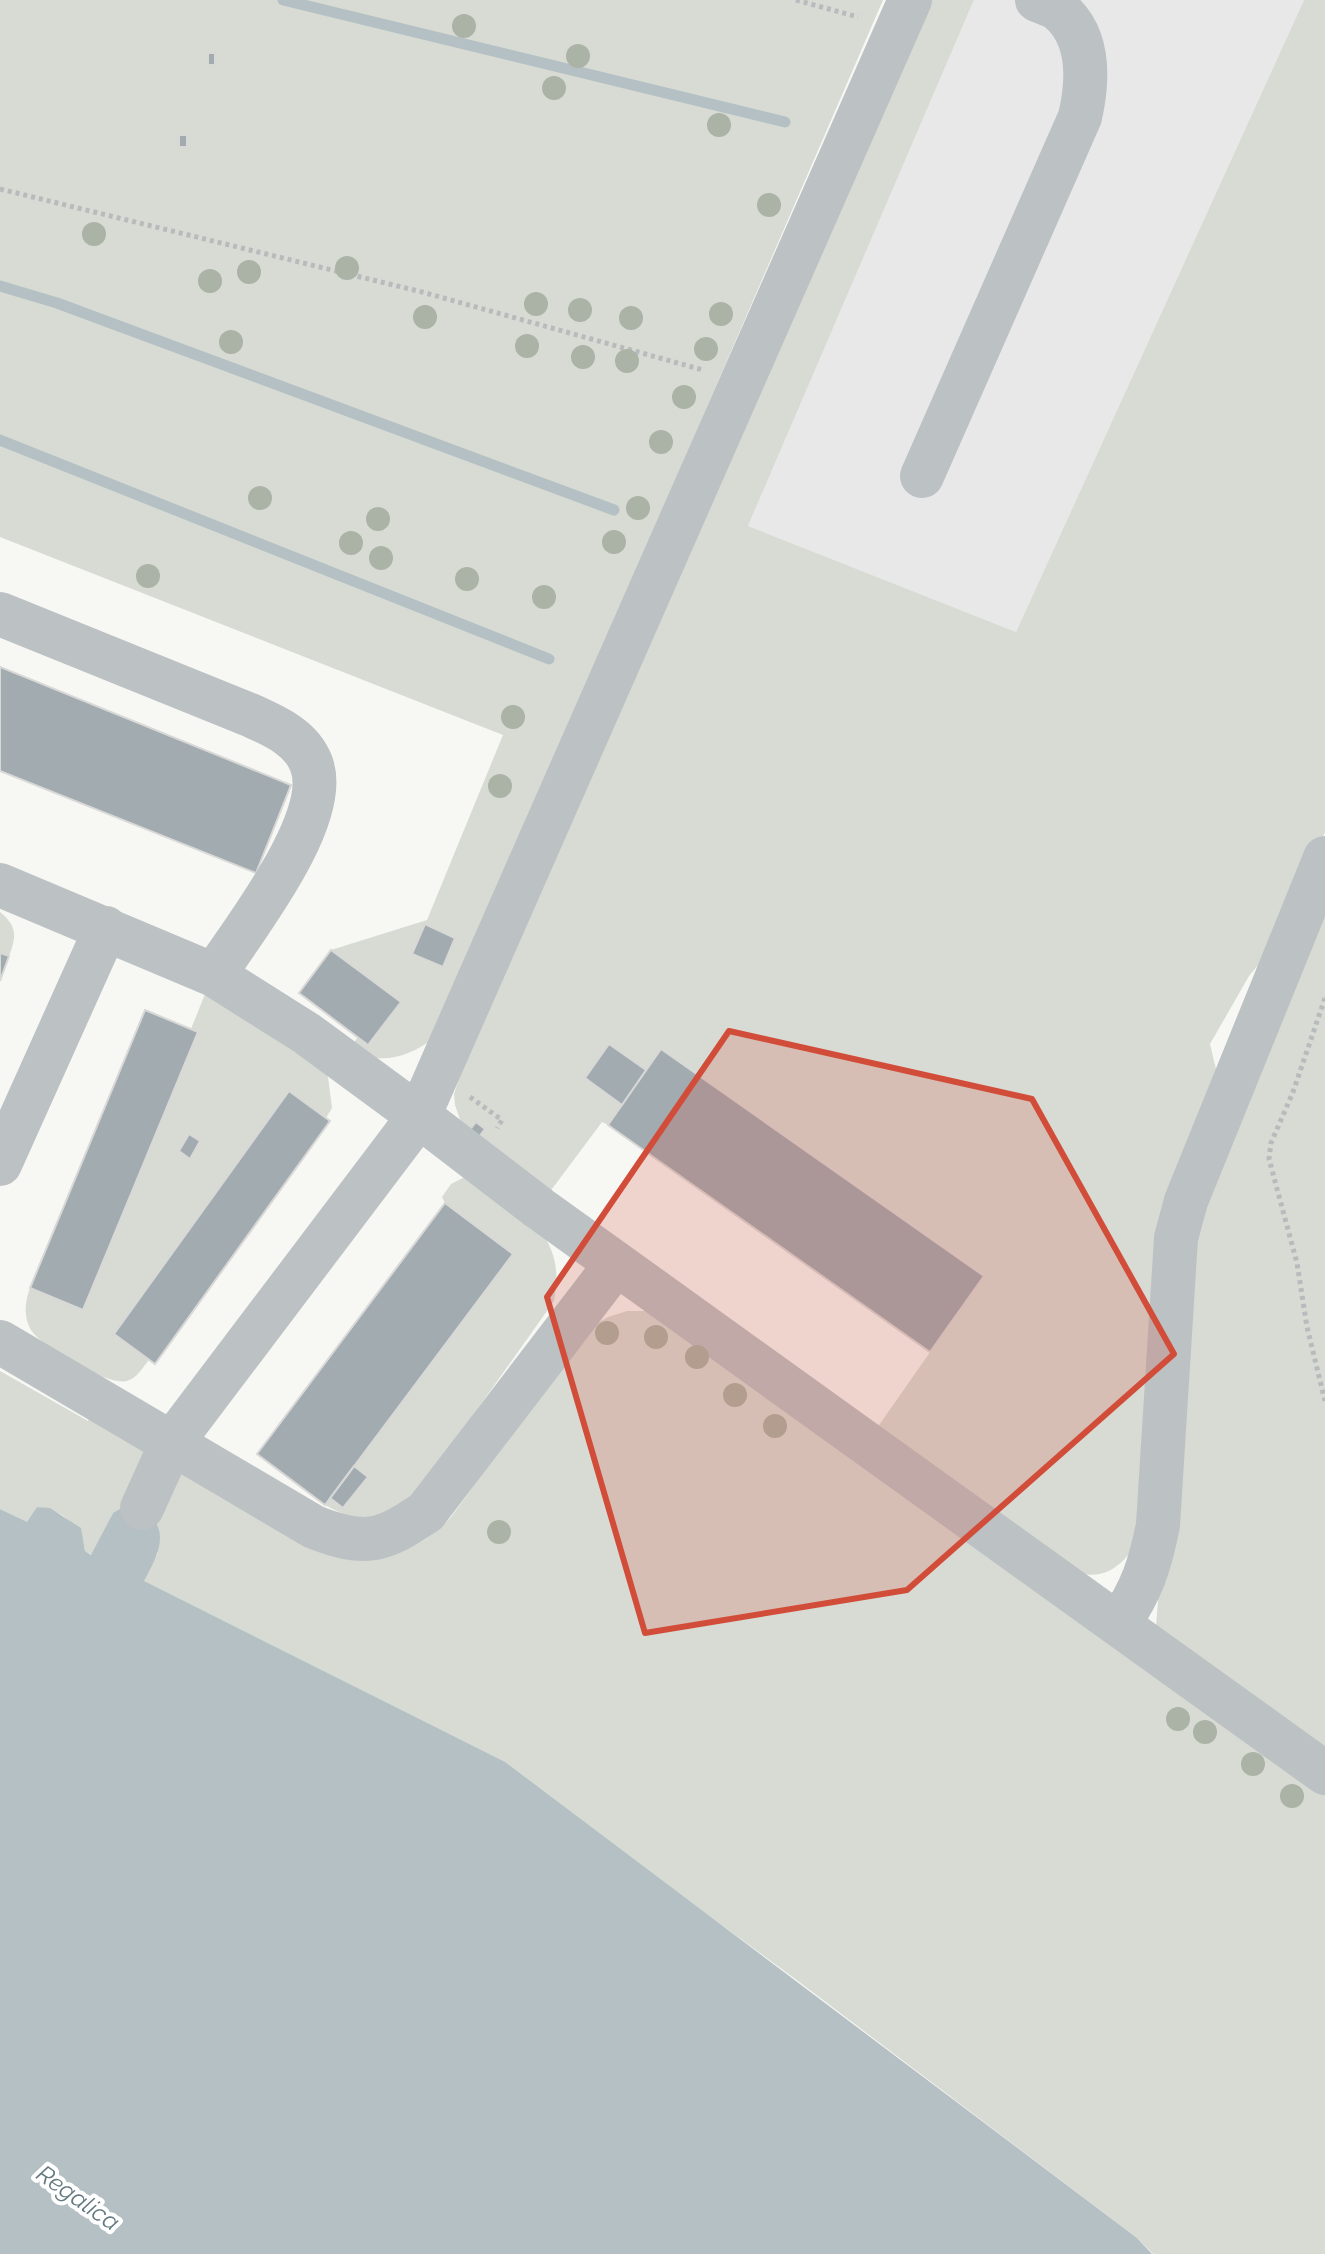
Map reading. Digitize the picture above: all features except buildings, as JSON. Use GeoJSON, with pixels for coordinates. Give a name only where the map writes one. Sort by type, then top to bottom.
{"type":"FeatureCollection","features":[{"type":"Feature","properties":{"kind":"lane"},"geometry":{"type":"LineString","coordinates":[[922,476],[1080,117],[1087,87],[1084,56],[1074,30],[1059,11],[1037,0]]}},
{"type":"Feature","properties":{"kind":"lane"},"geometry":{"type":"LineString","coordinates":[[142,1508],[171,1444],[419,1116],[904,14]]}},
{"type":"Feature","properties":{"kind":"lane"},"geometry":{"type":"LineString","coordinates":[[0,614],[250,715],[279,728],[303,749],[315,775],[313,805],[280,875],[214,975]]}},
{"type":"Feature","properties":{"kind":"lane"},"geometry":{"type":"LineString","coordinates":[[1119,1623],[1137,1596],[1149,1568],[1158,1525],[1176,1238],[1186,1201],[1325,858]]}},
{"type":"Feature","properties":{"kind":"lane"},"geometry":{"type":"LineString","coordinates":[[0,885],[214,975],[306,1033],[616,1264],[1325,1773]]}},
{"type":"Feature","properties":{"kind":"lane"},"geometry":{"type":"LineString","coordinates":[[0,1164],[106,928]]}},
{"type":"Feature","properties":{"kind":"lane"},"geometry":{"type":"LineString","coordinates":[[0,1342],[314,1527],[346,1540],[375,1539],[399,1530],[426,1512],[616,1264]]}},
{"type":"Feature","properties":{"kind":"path"},"geometry":{"type":"LineString","coordinates":[[796,0],[904,14]]}},
{"type":"Feature","properties":{"kind":"path"},"geometry":{"type":"LineString","coordinates":[[0,189],[422,292],[742,381]]}},
{"type":"Feature","properties":{"kind":"path"},"geometry":{"type":"LineString","coordinates":[[1325,998],[1293,1092],[1271,1143],[1269,1159],[1297,1263],[1307,1327],[1325,1401]]}},
{"type":"Feature","properties":{"kind":"highlighted area"},"geometry":{"type":"Polygon","coordinates":[[[729,1031],[1032,1099],[1174,1354],[907,1590],[645,1633],[547,1297],[729,1031]]]}},
{"type":"Feature","properties":{"kind":"shaded area"},"geometry":{"type":"Polygon","coordinates":[[[0,0],[883,0],[434,1038],[414,1051],[382,1058],[349,1049],[358,1037],[369,1045],[401,1002],[331,950],[427,920],[503,735],[0,537],[0,0]]]}},
{"type":"Feature","properties":{"kind":"shaded area"},"geometry":{"type":"Polygon","coordinates":[[[928,0],[974,0],[748,526],[1016,632],[1304,0],[1325,0],[1325,832],[1283,935],[1249,976],[1210,1044],[1220,1086],[1144,1534],[1119,1564],[1094,1575],[1083,1574],[877,1428],[984,1275],[662,1049],[646,1070],[609,1045],[622,1105],[608,1125],[602,1122],[549,1193],[463,1128],[455,1105],[454,1094],[461,1073],[928,0]]]}},
{"type":"Feature","properties":{"kind":"shaded area"},"geometry":{"type":"Polygon","coordinates":[[[974,0],[1304,0],[1016,632],[748,526],[974,0]]]}},
{"type":"Feature","properties":{"kind":"shaded area"},"geometry":{"type":"Polygon","coordinates":[[[1325,874],[1325,1751],[1156,1627],[1186,1234],[1325,874]]]}},
{"type":"Feature","properties":{"kind":"shaded area"},"geometry":{"type":"Polygon","coordinates":[[[0,912],[10,922],[14,932],[9,956],[0,953],[0,912]]]}},
{"type":"Feature","properties":{"kind":"shaded area"},"geometry":{"type":"Polygon","coordinates":[[[205,994],[321,1066],[328,1077],[332,1108],[326,1118],[289,1091],[114,1333],[149,1360],[140,1372],[127,1381],[105,1378],[76,1364],[37,1337],[27,1320],[27,1298],[30,1288],[83,1310],[198,1032],[191,1029],[205,994]]]}},
{"type":"Feature","properties":{"kind":"shaded area"},"geometry":{"type":"Polygon","coordinates":[[[465,1177],[546,1239],[556,1270],[554,1301],[420,1490],[386,1515],[364,1519],[352,1517],[325,1505],[330,1498],[344,1508],[367,1477],[354,1466],[512,1253],[445,1203],[442,1197],[451,1184],[465,1177]]]}},
{"type":"Feature","properties":{"kind":"shaded area"},"geometry":{"type":"Polygon","coordinates":[[[627,1311],[646,1311],[1325,1793],[1325,2254],[1153,2254],[1137,2238],[798,1981],[547,1797],[143,1581],[158,1553],[113,1513],[92,1555],[85,1551],[76,1527],[55,1511],[37,1507],[28,1523],[0,1509],[0,1371],[88,1421],[90,1418],[383,1557],[420,1542],[451,1517],[590,1327],[627,1311]]]}},
{"type":"Feature","properties":{"kind":"water","name":"Regalica"},"geometry":{"type":"Polygon","coordinates":[[[125,1506],[150,1516],[159,1532],[159,1548],[144,1581],[505,1762],[1137,2238],[1152,2254],[0,2254],[0,1509],[27,1522],[37,1507],[50,1508],[81,1528],[85,1551],[91,1555],[113,1513],[125,1506]]]}},
{"type":"Feature","properties":{"kind":"waterway"},"geometry":{"type":"LineString","coordinates":[[283,0],[785,122]]}},
{"type":"Feature","properties":{"kind":"waterway"},"geometry":{"type":"LineString","coordinates":[[0,286],[57,303],[614,510]]}},
{"type":"Feature","properties":{"kind":"waterway"},"geometry":{"type":"LineString","coordinates":[[0,440],[549,659]]}}]}
